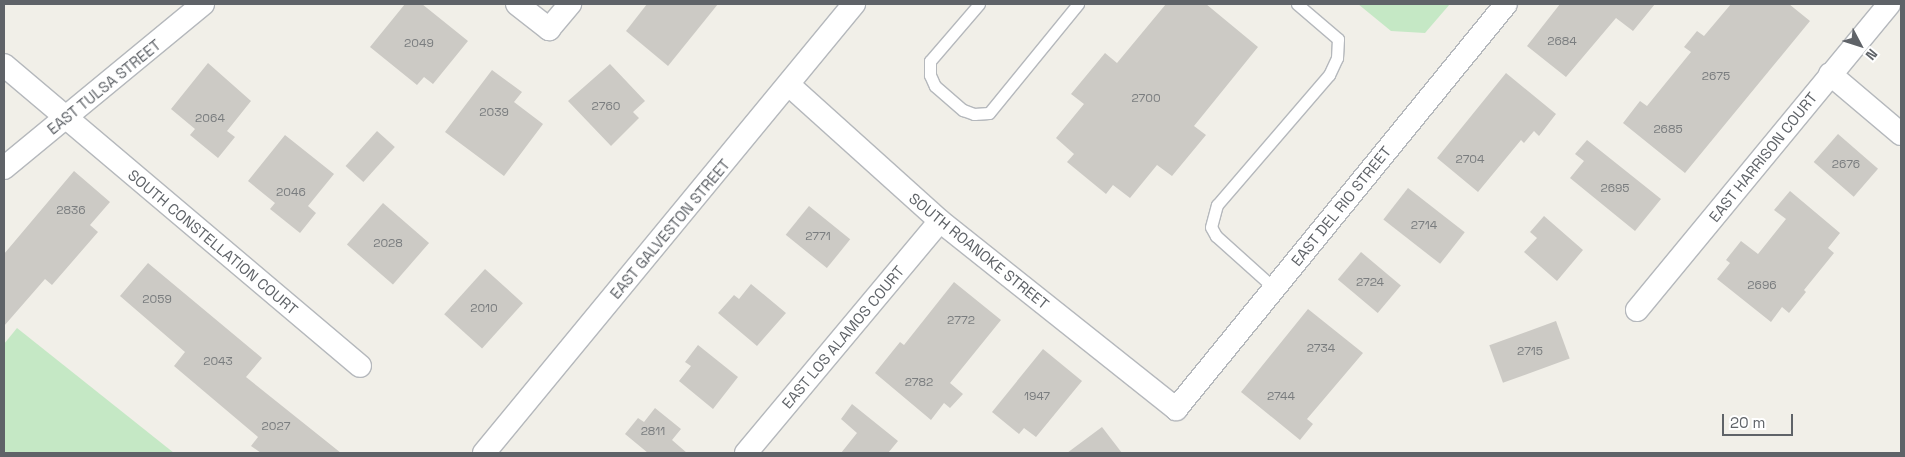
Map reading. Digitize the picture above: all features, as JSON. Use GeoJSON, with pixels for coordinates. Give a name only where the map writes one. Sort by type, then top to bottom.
{"type":"FeatureCollection","features":[{"type":"Feature","properties":{"kind":"street","name":"EAST TULSA STREET"},"geometry":{"type":"LineString","coordinates":[[4,168],[203,4]]}},
{"type":"Feature","properties":{"kind":"street"},"geometry":{"type":"LineString","coordinates":[[517,4],[549,29],[570,4]]}},
{"type":"Feature","properties":{"kind":"street","name":"EAST GALVESTON STREET"},"geometry":{"type":"LineString","coordinates":[[484,453],[854,4]]}},
{"type":"Feature","properties":{"kind":"street","name":"EAST DEL RIO STREET"},"geometry":{"type":"LineString","coordinates":[[1176,409],[1506,4]]}},
{"type":"Feature","properties":{"kind":"street","name":"EAST HARRISON COURT"},"geometry":{"type":"LineString","coordinates":[[1637,310],[1888,4]]}},
{"type":"Feature","properties":{"kind":"street","name":"SOUTH CONSTELLATION COURT"},"geometry":{"type":"LineString","coordinates":[[4,65],[360,366]]}},
{"type":"Feature","properties":{"kind":"street"},"geometry":{"type":"LineString","coordinates":[[1830,74],[1901,134]]}},
{"type":"Feature","properties":{"kind":"street","name":"SOUTH ROANOKE STREET"},"geometry":{"type":"LineString","coordinates":[[789,85],[940,221],[1176,409]]}},
{"type":"Feature","properties":{"kind":"street","name":"EAST LOS ALAMOS COURT"},"geometry":{"type":"LineString","coordinates":[[746,453],[940,221]]}},
{"type":"Feature","properties":{"kind":"lane"},"geometry":{"type":"LineString","coordinates":[[979,4],[930,61],[930,75],[935,86],[963,110],[974,114],[989,113],[1078,4]]}},
{"type":"Feature","properties":{"kind":"lane"},"geometry":{"type":"LineString","coordinates":[[1274,288],[1216,236],[1211,227],[1217,205],[1329,75],[1337,58],[1338,39],[1297,4]]}},
{"type":"Feature","properties":{"kind":"green space"},"geometry":{"type":"Polygon","coordinates":[[[1358,4],[1450,4],[1425,33],[1391,31],[1358,4]]]}},
{"type":"Feature","properties":{"kind":"green space"},"geometry":{"type":"Polygon","coordinates":[[[17,328],[174,453],[4,453],[4,344],[17,328]]]}},
{"type":"Feature","properties":{"kind":"building"},"geometry":{"type":"Polygon","coordinates":[[[405,4],[422,4],[468,41],[433,84],[424,77],[417,85],[370,47],[405,4]]]}},
{"type":"Feature","properties":{"kind":"building"},"geometry":{"type":"Polygon","coordinates":[[[647,4],[718,4],[668,66],[626,31],[647,4]]]}},
{"type":"Feature","properties":{"kind":"building"},"geometry":{"type":"Polygon","coordinates":[[[1166,4],[1206,4],[1258,47],[1194,126],[1206,135],[1172,176],[1157,165],[1130,198],[1113,185],[1106,194],[1067,162],[1074,154],[1056,138],[1084,104],[1071,94],[1105,53],[1117,63],[1166,4]]]}},
{"type":"Feature","properties":{"kind":"building"},"geometry":{"type":"Polygon","coordinates":[[[1560,4],[1655,4],[1633,31],[1616,18],[1566,77],[1527,46],[1560,4]]]}},
{"type":"Feature","properties":{"kind":"building"},"geometry":{"type":"Polygon","coordinates":[[[1731,4],[1789,4],[1810,21],[1685,173],[1623,123],[1640,101],[1647,106],[1691,52],[1684,47],[1697,31],[1704,36],[1731,4]]]}},
{"type":"Feature","properties":{"kind":"building"},"geometry":{"type":"Polygon","coordinates":[[[208,63],[251,101],[227,131],[235,137],[218,158],[190,135],[195,129],[171,109],[208,63]]]}},
{"type":"Feature","properties":{"kind":"building"},"geometry":{"type":"Polygon","coordinates":[[[610,64],[645,101],[633,112],[639,118],[611,146],[568,101],[610,64]]]}},
{"type":"Feature","properties":{"kind":"building"},"geometry":{"type":"Polygon","coordinates":[[[492,70],[522,92],[514,102],[543,124],[504,176],[445,132],[492,70]]]}},
{"type":"Feature","properties":{"kind":"building"},"geometry":{"type":"Polygon","coordinates":[[[1506,73],[1556,114],[1539,136],[1534,131],[1524,143],[1521,140],[1478,192],[1437,158],[1506,73]]]}},
{"type":"Feature","properties":{"kind":"building"},"geometry":{"type":"Polygon","coordinates":[[[377,131],[395,147],[363,182],[346,166],[377,131]]]}},
{"type":"Feature","properties":{"kind":"building"},"geometry":{"type":"Polygon","coordinates":[[[1838,134],[1878,169],[1854,197],[1814,162],[1838,134]]]}},
{"type":"Feature","properties":{"kind":"building"},"geometry":{"type":"Polygon","coordinates":[[[285,135],[334,174],[308,206],[316,213],[300,233],[270,209],[275,203],[248,181],[285,135]]]}},
{"type":"Feature","properties":{"kind":"building"},"geometry":{"type":"Polygon","coordinates":[[[1587,140],[1661,199],[1635,231],[1570,178],[1584,161],[1575,154],[1587,140]]]}},
{"type":"Feature","properties":{"kind":"building"},"geometry":{"type":"Polygon","coordinates":[[[74,171],[110,202],[90,225],[98,232],[52,285],[45,279],[4,326],[4,254],[74,171]]]}},
{"type":"Feature","properties":{"kind":"building"},"geometry":{"type":"Polygon","coordinates":[[[1408,188],[1465,232],[1440,264],[1383,220],[1408,188]]]}},
{"type":"Feature","properties":{"kind":"building"},"geometry":{"type":"Polygon","coordinates":[[[1790,191],[1840,233],[1828,248],[1834,253],[1804,290],[1806,292],[1789,313],[1782,307],[1771,322],[1717,279],[1730,263],[1726,260],[1741,241],[1758,254],[1786,219],[1774,210],[1790,191]]]}},
{"type":"Feature","properties":{"kind":"building"},"geometry":{"type":"Polygon","coordinates":[[[383,203],[429,243],[393,285],[347,245],[383,203]]]}},
{"type":"Feature","properties":{"kind":"building"},"geometry":{"type":"Polygon","coordinates":[[[809,206],[850,239],[827,268],[786,235],[809,206]]]}},
{"type":"Feature","properties":{"kind":"building"},"geometry":{"type":"Polygon","coordinates":[[[1544,216],[1583,250],[1557,281],[1524,252],[1537,238],[1530,232],[1544,216]]]}},
{"type":"Feature","properties":{"kind":"building"},"geometry":{"type":"Polygon","coordinates":[[[1361,252],[1401,285],[1378,313],[1338,280],[1361,252]]]}},
{"type":"Feature","properties":{"kind":"building"},"geometry":{"type":"Polygon","coordinates":[[[148,263],[262,358],[246,377],[341,453],[261,453],[251,446],[258,437],[174,366],[185,352],[120,296],[148,263]]]}},
{"type":"Feature","properties":{"kind":"building"},"geometry":{"type":"Polygon","coordinates":[[[485,269],[523,303],[482,348],[444,314],[485,269]]]}},
{"type":"Feature","properties":{"kind":"building"},"geometry":{"type":"Polygon","coordinates":[[[954,282],[1001,320],[950,383],[963,394],[950,408],[944,403],[931,420],[875,373],[900,342],[904,345],[954,282]]]}},
{"type":"Feature","properties":{"kind":"building"},"geometry":{"type":"Polygon","coordinates":[[[751,284],[786,313],[757,346],[718,313],[734,295],[739,299],[751,284]]]}},
{"type":"Feature","properties":{"kind":"building"},"geometry":{"type":"Polygon","coordinates":[[[1308,309],[1363,353],[1307,419],[1313,424],[1300,440],[1241,392],[1308,309]]]}},
{"type":"Feature","properties":{"kind":"building"},"geometry":{"type":"Polygon","coordinates":[[[1556,321],[1570,359],[1503,383],[1489,345],[1556,321]]]}},
{"type":"Feature","properties":{"kind":"building"},"geometry":{"type":"Polygon","coordinates":[[[698,345],[738,377],[713,409],[679,381],[691,366],[685,362],[698,345]]]}},
{"type":"Feature","properties":{"kind":"building"},"geometry":{"type":"Polygon","coordinates":[[[1043,349],[1082,381],[1036,437],[1024,428],[1019,434],[992,412],[1043,349]]]}},
{"type":"Feature","properties":{"kind":"building"},"geometry":{"type":"Polygon","coordinates":[[[852,404],[898,441],[888,453],[841,453],[857,433],[841,419],[852,404]]]}},
{"type":"Feature","properties":{"kind":"building"},"geometry":{"type":"Polygon","coordinates":[[[655,408],[681,429],[672,440],[687,453],[648,453],[625,434],[638,418],[644,422],[655,408]]]}},
{"type":"Feature","properties":{"kind":"building"},"geometry":{"type":"Polygon","coordinates":[[[1102,427],[1122,453],[1067,453],[1102,427]]]}}]}
